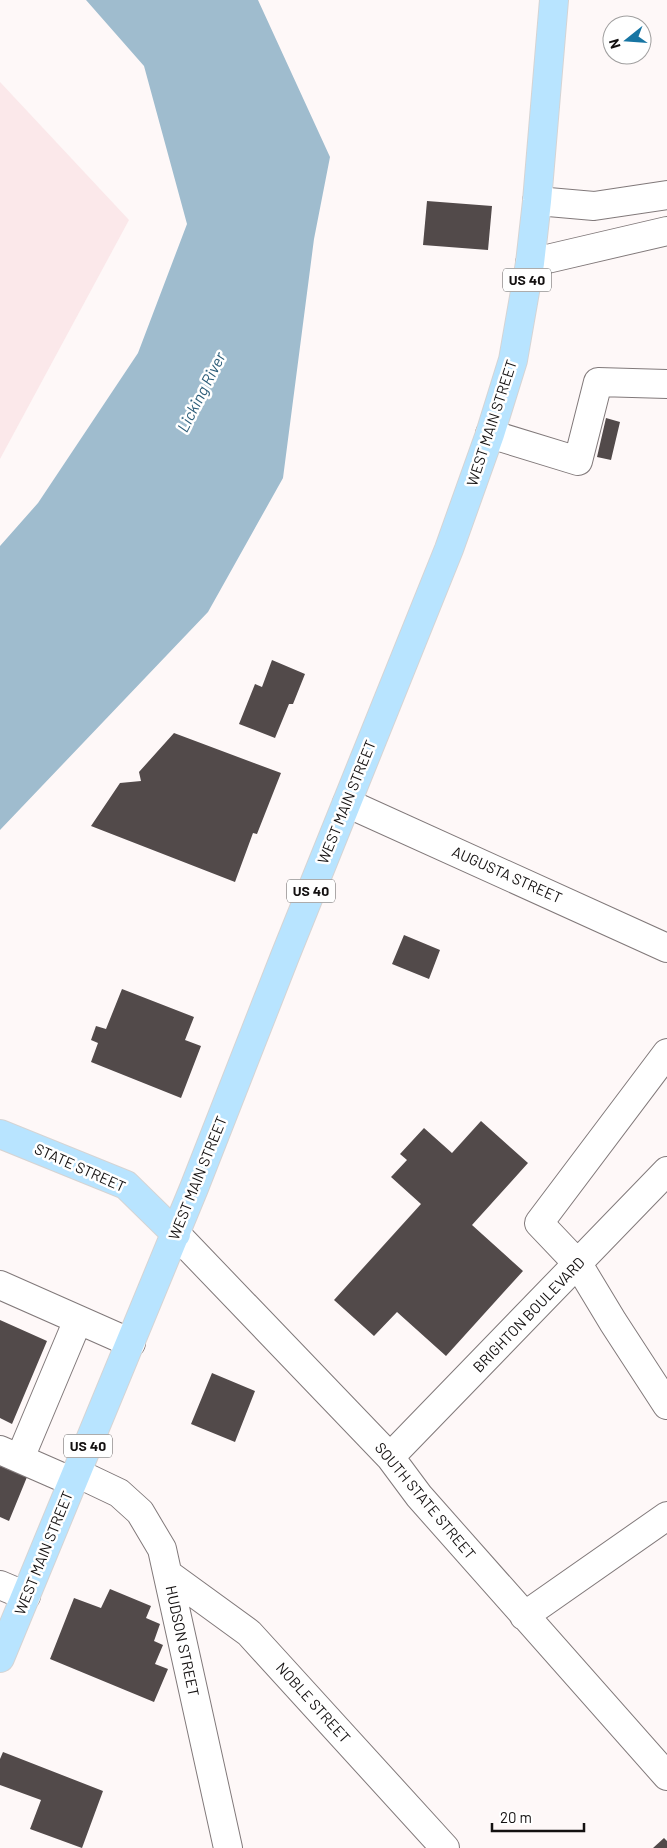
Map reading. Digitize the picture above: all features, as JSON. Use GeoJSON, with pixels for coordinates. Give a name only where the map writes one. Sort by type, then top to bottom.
{"type":"FeatureCollection","features":[{"type":"Feature","properties":{"kind":"main road","name":"WEST MAIN STREET"},"geometry":{"type":"LineString","coordinates":[[0,1658],[176,1234],[449,549],[490,434],[513,360],[530,263],[554,0]]}},
{"type":"Feature","properties":{"kind":"main road","name":"STATE STREET"},"geometry":{"type":"LineString","coordinates":[[0,1134],[126,1185],[176,1234]]}},
{"type":"Feature","properties":{"kind":"street"},"geometry":{"type":"LineString","coordinates":[[537,201],[594,206],[667,195]]}},
{"type":"Feature","properties":{"kind":"street"},"geometry":{"type":"LineString","coordinates":[[530,263],[667,231]]}},
{"type":"Feature","properties":{"kind":"street"},"geometry":{"type":"LineString","coordinates":[[490,434],[578,460],[598,382],[667,384]]}},
{"type":"Feature","properties":{"kind":"street","name":"AUGUSTA STREET"},"geometry":{"type":"LineString","coordinates":[[347,803],[667,948]]}},
{"type":"Feature","properties":{"kind":"street"},"geometry":{"type":"LineString","coordinates":[[667,1053],[539,1223],[578,1264],[667,1405]]}},
{"type":"Feature","properties":{"kind":"street","name":"BRIGHTON BOULEVARD"},"geometry":{"type":"LineString","coordinates":[[390,1457],[667,1172]]}},
{"type":"Feature","properties":{"kind":"street","name":"SOUTH STATE STREET"},"geometry":{"type":"LineString","coordinates":[[176,1234],[390,1457],[419,1496],[667,1776]]}},
{"type":"Feature","properties":{"kind":"street"},"geometry":{"type":"LineString","coordinates":[[0,1285],[131,1343]]}},
{"type":"Feature","properties":{"kind":"street"},"geometry":{"type":"LineString","coordinates":[[10,1454],[78,1320]]}},
{"type":"Feature","properties":{"kind":"street","name":"HUDSON STREET"},"geometry":{"type":"LineString","coordinates":[[10,1454],[119,1493],[140,1512],[162,1549],[228,1848]]}},
{"type":"Feature","properties":{"kind":"street"},"geometry":{"type":"LineString","coordinates":[[524,1616],[667,1516]]}},
{"type":"Feature","properties":{"kind":"street","name":"NOBLE STREET"},"geometry":{"type":"LineString","coordinates":[[168,1574],[249,1633],[445,1848]]}},
{"type":"Feature","properties":{"kind":"street"},"geometry":{"type":"LineString","coordinates":[[0,1585],[26,1596]]}},
{"type":"Feature","properties":{"kind":"shaded area"},"geometry":{"type":"Polygon","coordinates":[[[0,82],[129,220],[0,459],[0,82]]]}},
{"type":"Feature","properties":{"kind":"water","name":"Licking River"},"geometry":{"type":"Polygon","coordinates":[[[86,0],[258,0],[330,157],[314,239],[283,478],[208,612],[0,830],[0,546],[38,503],[138,353],[187,224],[144,66],[86,0]]]}},
{"type":"Feature","properties":{"kind":"building"},"geometry":{"type":"Polygon","coordinates":[[[427,201],[492,206],[488,250],[423,245],[427,201]]]}},
{"type":"Feature","properties":{"kind":"building"},"geometry":{"type":"Polygon","coordinates":[[[606,418],[620,422],[611,460],[597,457],[606,418]]]}},
{"type":"Feature","properties":{"kind":"building"},"geometry":{"type":"Polygon","coordinates":[[[272,660],[305,674],[293,704],[289,704],[275,738],[239,724],[255,684],[262,687],[272,660]]]}},
{"type":"Feature","properties":{"kind":"building"},"geometry":{"type":"Polygon","coordinates":[[[174,733],[281,773],[257,834],[253,833],[235,882],[91,826],[120,783],[141,781],[139,772],[174,733]]]}},
{"type":"Feature","properties":{"kind":"building"},"geometry":{"type":"Polygon","coordinates":[[[404,935],[440,950],[429,979],[392,964],[404,935]]]}},
{"type":"Feature","properties":{"kind":"building"},"geometry":{"type":"Polygon","coordinates":[[[122,989],[194,1017],[185,1040],[201,1046],[181,1098],[91,1062],[98,1043],[91,1040],[96,1026],[106,1029],[122,989]]]}},
{"type":"Feature","properties":{"kind":"building"},"geometry":{"type":"Polygon","coordinates":[[[481,1121],[528,1163],[472,1225],[523,1271],[446,1356],[397,1312],[374,1336],[334,1300],[421,1204],[391,1177],[407,1160],[400,1154],[424,1128],[452,1153],[481,1121]]]}},
{"type":"Feature","properties":{"kind":"building"},"geometry":{"type":"Polygon","coordinates":[[[0,1320],[47,1341],[12,1424],[0,1418],[0,1320]]]}},
{"type":"Feature","properties":{"kind":"building"},"geometry":{"type":"Polygon","coordinates":[[[212,1373],[255,1391],[235,1442],[191,1424],[212,1373]]]}},
{"type":"Feature","properties":{"kind":"building"},"geometry":{"type":"Polygon","coordinates":[[[0,1466],[27,1477],[9,1521],[0,1517],[0,1466]]]}},
{"type":"Feature","properties":{"kind":"building"},"geometry":{"type":"Polygon","coordinates":[[[110,1589],[151,1606],[146,1618],[160,1624],[154,1641],[163,1645],[155,1664],[168,1669],[154,1702],[50,1659],[74,1598],[101,1608],[110,1589]]]}},
{"type":"Feature","properties":{"kind":"building"},"geometry":{"type":"Polygon","coordinates":[[[3,1752],[103,1791],[82,1848],[30,1829],[41,1800],[0,1785],[0,1759],[3,1752]]]}},
{"type":"Feature","properties":{"kind":"building"},"geometry":{"type":"Polygon","coordinates":[[[664,1838],[667,1841],[667,1848],[653,1848],[664,1838]]]}}]}
